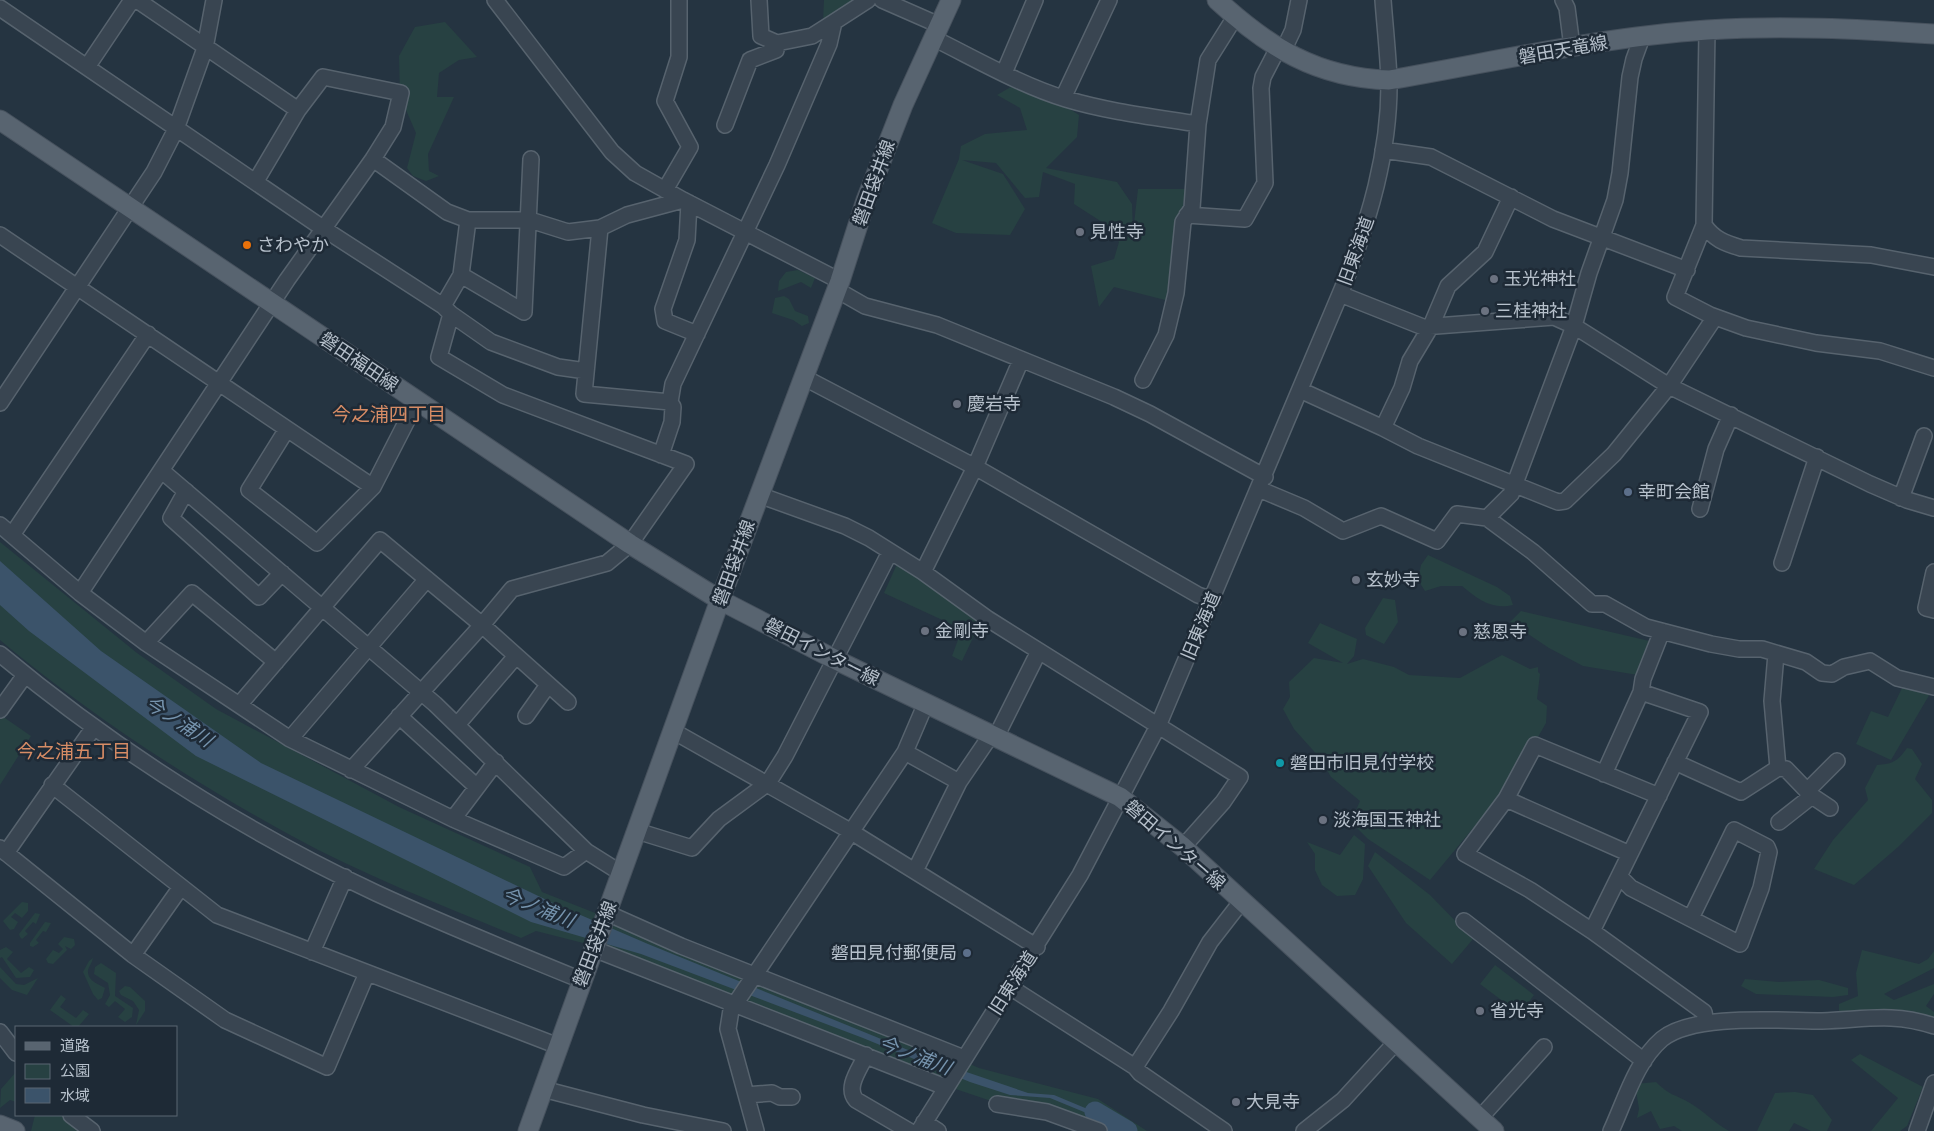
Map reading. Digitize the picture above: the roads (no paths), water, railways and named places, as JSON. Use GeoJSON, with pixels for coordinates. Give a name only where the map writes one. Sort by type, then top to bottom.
{"type":"FeatureCollection","features":[{"type":"Feature","properties":{"kind":"main road","name":"磐田袋井線"},"geometry":{"type":"LineString","coordinates":[[528,1131],[581,980],[720,600],[838,286],[870,192],[903,105],[951,0]]}},
{"type":"Feature","properties":{"kind":"main road","name":"磐田天竜線"},"geometry":{"type":"LineString","coordinates":[[1217,0],[1236,17],[1281,49],[1309,65],[1336,74],[1367,80],[1389,80],[1572,48],[1642,37],[1707,30],[1812,27],[1934,34]]}},
{"type":"Feature","properties":{"kind":"main road","name":"磐田福田線"},"geometry":{"type":"LineString","coordinates":[[0,120],[630,544],[720,600]]}},
{"type":"Feature","properties":{"kind":"main road","name":"磐田インター線"},"geometry":{"type":"LineString","coordinates":[[720,600],[834,659],[1120,797],[1183,847],[1487,1125]]}},
{"type":"Feature","properties":{"kind":"main road"},"geometry":{"type":"LineString","coordinates":[[0,1125],[15,1131]]}},
{"type":"Feature","properties":{"kind":"street"},"geometry":{"type":"LineString","coordinates":[[87,67],[132,0]]}},
{"type":"Feature","properties":{"kind":"street"},"geometry":{"type":"LineString","coordinates":[[137,0],[298,110]]}},
{"type":"Feature","properties":{"kind":"street"},"geometry":{"type":"LineString","coordinates":[[0,403],[146,185],[176,128],[206,48],[214,0]]}},
{"type":"Feature","properties":{"kind":"street"},"geometry":{"type":"LineString","coordinates":[[495,0],[612,152],[635,173],[745,232],[838,286],[865,306],[888,314],[937,325],[1150,414],[1343,531],[1381,516],[1437,541],[1457,514],[1487,518],[1533,552],[1592,604],[1605,604],[1646,627],[1711,644],[1739,649],[1762,649],[1806,662],[1822,674],[1832,674],[1844,667],[1870,661],[1897,678],[1934,687]]}},
{"type":"Feature","properties":{"kind":"street"},"geometry":{"type":"LineString","coordinates":[[665,190],[690,147],[665,102],[679,57],[679,0]]}},
{"type":"Feature","properties":{"kind":"street"},"geometry":{"type":"LineString","coordinates":[[759,0],[761,36],[777,43],[812,36],[868,0]]}},
{"type":"Feature","properties":{"kind":"street"},"geometry":{"type":"LineString","coordinates":[[882,0],[1004,73],[1063,98],[1093,106],[1198,124]]}},
{"type":"Feature","properties":{"kind":"street"},"geometry":{"type":"LineString","coordinates":[[1004,73],[1035,0]]}},
{"type":"Feature","properties":{"kind":"street"},"geometry":{"type":"LineString","coordinates":[[1063,98],[1109,0]]}},
{"type":"Feature","properties":{"kind":"street"},"geometry":{"type":"LineString","coordinates":[[1187,215],[1245,219],[1266,183],[1260,88],[1262,77],[1293,30],[1299,0]]}},
{"type":"Feature","properties":{"kind":"street","name":"旧東海道"},"geometry":{"type":"LineString","coordinates":[[921,1126],[1037,947],[1080,875],[1158,726],[1213,600],[1340,294],[1362,238],[1373,202],[1382,150],[1389,80],[1382,0]]}},
{"type":"Feature","properties":{"kind":"street"},"geometry":{"type":"LineString","coordinates":[[1563,0],[1567,8],[1572,48]]}},
{"type":"Feature","properties":{"kind":"street"},"geometry":{"type":"LineString","coordinates":[[0,8],[256,181],[324,230],[447,310],[491,342],[558,367],[586,371]]}},
{"type":"Feature","properties":{"kind":"street"},"geometry":{"type":"LineString","coordinates":[[1142,380],[1166,335],[1176,292],[1183,222],[1192,208],[1198,124],[1208,60],[1236,17]]}},
{"type":"Feature","properties":{"kind":"street"},"geometry":{"type":"LineString","coordinates":[[661,455],[672,422],[673,407],[670,402],[673,384],[745,232],[829,44],[834,22]]}},
{"type":"Feature","properties":{"kind":"street"},"geometry":{"type":"LineString","coordinates":[[1707,30],[1704,224],[1675,297],[1715,317],[1768,334],[1816,343],[1880,351],[1934,368]]}},
{"type":"Feature","properties":{"kind":"street"},"geometry":{"type":"LineString","coordinates":[[1487,518],[1511,494],[1574,326],[1615,200],[1620,173],[1630,76],[1642,37]]}},
{"type":"Feature","properties":{"kind":"street"},"geometry":{"type":"LineString","coordinates":[[725,125],[750,60],[776,50],[777,43]]}},
{"type":"Feature","properties":{"kind":"street"},"geometry":{"type":"LineString","coordinates":[[80,593],[272,304],[372,159],[392,127],[401,93],[323,77],[298,110],[256,181]]}},
{"type":"Feature","properties":{"kind":"street"},"geometry":{"type":"LineString","coordinates":[[1382,150],[1431,157],[1512,197],[1553,220],[1686,270]]}},
{"type":"Feature","properties":{"kind":"street"},"geometry":{"type":"LineString","coordinates":[[372,159],[447,212],[468,220],[530,220],[568,232],[600,228],[626,215],[686,202]]}},
{"type":"Feature","properties":{"kind":"street"},"geometry":{"type":"LineString","coordinates":[[461,275],[524,312],[530,220],[530,159]]}},
{"type":"Feature","properties":{"kind":"street"},"geometry":{"type":"LineString","coordinates":[[1384,428],[1402,388],[1410,361],[1432,326],[1448,286],[1485,252],[1512,197]]}},
{"type":"Feature","properties":{"kind":"street"},"geometry":{"type":"LineString","coordinates":[[686,202],[687,240],[663,309],[665,321],[697,334]]}},
{"type":"Feature","properties":{"kind":"street"},"geometry":{"type":"LineString","coordinates":[[351,770],[482,625],[512,589],[607,563],[630,544],[686,464],[503,395],[439,357],[447,310],[461,275],[468,220]]}},
{"type":"Feature","properties":{"kind":"street"},"geometry":{"type":"LineString","coordinates":[[1704,224],[1713,237],[1724,244],[1741,248],[1870,255],[1934,267]]}},
{"type":"Feature","properties":{"kind":"street"},"geometry":{"type":"LineString","coordinates":[[600,228],[584,394],[670,402]]}},
{"type":"Feature","properties":{"kind":"street"},"geometry":{"type":"LineString","coordinates":[[1,238],[78,286],[373,487]]}},
{"type":"Feature","properties":{"kind":"street"},"geometry":{"type":"LineString","coordinates":[[1340,294],[1423,327],[1554,317],[1574,326],[1669,386],[1902,498],[1934,508]]}},
{"type":"Feature","properties":{"kind":"street"},"geometry":{"type":"LineString","coordinates":[[1300,390],[1384,428],[1418,446],[1514,486],[1558,502],[1565,501],[1614,454],[1669,386],[1715,317]]}},
{"type":"Feature","properties":{"kind":"street"},"geometry":{"type":"LineString","coordinates":[[12,535],[148,334]]}},
{"type":"Feature","properties":{"kind":"street"},"geometry":{"type":"LineString","coordinates":[[923,572],[975,467],[1021,360]]}},
{"type":"Feature","properties":{"kind":"street"},"geometry":{"type":"LineString","coordinates":[[803,377],[975,467],[1198,595],[1213,600]]}},
{"type":"Feature","properties":{"kind":"street"},"geometry":{"type":"LineString","coordinates":[[287,429],[249,490],[318,543],[373,487],[417,401]]}},
{"type":"Feature","properties":{"kind":"street"},"geometry":{"type":"LineString","coordinates":[[1700,509],[1716,449],[1731,416]]}},
{"type":"Feature","properties":{"kind":"street"},"geometry":{"type":"LineString","coordinates":[[1902,498],[1924,436]]}},
{"type":"Feature","properties":{"kind":"street"},"geometry":{"type":"LineString","coordinates":[[1782,563],[1817,457]]}},
{"type":"Feature","properties":{"kind":"street"},"geometry":{"type":"LineString","coordinates":[[162,471],[370,647],[457,725],[586,851],[621,873]]}},
{"type":"Feature","properties":{"kind":"street"},"geometry":{"type":"LineString","coordinates":[[186,491],[171,518],[259,596],[282,573]]}},
{"type":"Feature","properties":{"kind":"street"},"geometry":{"type":"LineString","coordinates":[[759,495],[845,526],[890,552],[923,572],[988,619],[1240,777],[1224,802],[1183,847]]}},
{"type":"Feature","properties":{"kind":"street"},"geometry":{"type":"LineString","coordinates":[[0,525],[80,593],[146,643],[290,739],[453,819],[564,867],[586,851]]}},
{"type":"Feature","properties":{"kind":"street"},"geometry":{"type":"LineString","coordinates":[[239,705],[380,540],[482,625],[568,702]]}},
{"type":"Feature","properties":{"kind":"street"},"geometry":{"type":"LineString","coordinates":[[637,831],[692,848],[719,818],[768,783],[786,756],[890,552]]}},
{"type":"Feature","properties":{"kind":"street"},"geometry":{"type":"LineString","coordinates":[[1934,572],[1926,608],[1934,610]]}},
{"type":"Feature","properties":{"kind":"street"},"geometry":{"type":"LineString","coordinates":[[290,739],[427,579]]}},
{"type":"Feature","properties":{"kind":"street"},"geometry":{"type":"LineString","coordinates":[[146,643],[192,593],[276,662]]}},
{"type":"Feature","properties":{"kind":"street"},"geometry":{"type":"LineString","coordinates":[[1604,774],[1641,692],[1643,679],[1662,631]]}},
{"type":"Feature","properties":{"kind":"street"},"geometry":{"type":"LineString","coordinates":[[915,871],[959,782],[993,736],[1039,651]]}},
{"type":"Feature","properties":{"kind":"street"},"geometry":{"type":"LineString","coordinates":[[0,654],[94,727],[174,781],[245,824],[345,877],[479,938],[581,980]]}},
{"type":"Feature","properties":{"kind":"street"},"geometry":{"type":"LineString","coordinates":[[1776,654],[1772,701],[1778,768]]}},
{"type":"Feature","properties":{"kind":"street"},"geometry":{"type":"LineString","coordinates":[[457,725],[516,656]]}},
{"type":"Feature","properties":{"kind":"street"},"geometry":{"type":"LineString","coordinates":[[0,710],[25,675]]}},
{"type":"Feature","properties":{"kind":"street"},"geometry":{"type":"LineString","coordinates":[[526,716],[548,685]]}},
{"type":"Feature","properties":{"kind":"street"},"geometry":{"type":"LineString","coordinates":[[1592,930],[1700,712],[1641,692]]}},
{"type":"Feature","properties":{"kind":"street"},"geometry":{"type":"LineString","coordinates":[[756,1131],[728,1030],[731,1010],[905,752],[926,703]]}},
{"type":"Feature","properties":{"kind":"street"},"geometry":{"type":"LineString","coordinates":[[399,716],[477,787]]}},
{"type":"Feature","properties":{"kind":"street"},"geometry":{"type":"LineString","coordinates":[[94,727],[3,851],[133,954],[225,1020],[327,1067],[367,973]]}},
{"type":"Feature","properties":{"kind":"street"},"geometry":{"type":"LineString","coordinates":[[673,731],[850,831],[1037,947]]}},
{"type":"Feature","properties":{"kind":"street"},"geometry":{"type":"LineString","coordinates":[[1658,796],[1535,745],[1506,799],[1465,854],[1530,890],[1592,930],[1704,1012],[1706,1023]]}},
{"type":"Feature","properties":{"kind":"street"},"geometry":{"type":"LineString","coordinates":[[905,752],[959,782]]}},
{"type":"Feature","properties":{"kind":"street"},"geometry":{"type":"LineString","coordinates":[[1779,822],[1810,793],[1837,761]]}},
{"type":"Feature","properties":{"kind":"street"},"geometry":{"type":"LineString","coordinates":[[453,819],[496,762]]}},
{"type":"Feature","properties":{"kind":"street"},"geometry":{"type":"LineString","coordinates":[[1675,762],[1741,792],[1778,768],[1786,769],[1810,793],[1830,808]]}},
{"type":"Feature","properties":{"kind":"street"},"geometry":{"type":"LineString","coordinates":[[52,786],[217,915],[558,1046]]}},
{"type":"Feature","properties":{"kind":"street"},"geometry":{"type":"LineString","coordinates":[[1506,799],[1630,854]]}},
{"type":"Feature","properties":{"kind":"street"},"geometry":{"type":"LineString","coordinates":[[1619,876],[1631,888],[1740,944],[1761,888],[1770,852],[1767,847],[1734,830],[1691,918]]}},
{"type":"Feature","properties":{"kind":"street"},"geometry":{"type":"LineString","coordinates":[[312,952],[345,877]]}},
{"type":"Feature","properties":{"kind":"street"},"geometry":{"type":"LineString","coordinates":[[133,954],[181,887]]}},
{"type":"Feature","properties":{"kind":"street"},"geometry":{"type":"LineString","coordinates":[[1135,1067],[1171,1011],[1210,942],[1241,902]]}},
{"type":"Feature","properties":{"kind":"street"},"geometry":{"type":"LineString","coordinates":[[606,916],[964,1058]]}},
{"type":"Feature","properties":{"kind":"street"},"geometry":{"type":"LineString","coordinates":[[1464,921],[1644,1061]]}},
{"type":"Feature","properties":{"kind":"street"},"geometry":{"type":"LineString","coordinates":[[595,946],[866,1056],[946,1086]]}},
{"type":"Feature","properties":{"kind":"street"},"geometry":{"type":"LineString","coordinates":[[1010,987],[1135,1067],[1140,1073],[1224,1131]]}},
{"type":"Feature","properties":{"kind":"street"},"geometry":{"type":"LineString","coordinates":[[1611,1131],[1644,1061],[1662,1038],[1682,1029],[1721,1021],[1825,1021],[1864,1017],[1899,1018],[1934,1026]]}},
{"type":"Feature","properties":{"kind":"street"},"geometry":{"type":"LineString","coordinates":[[0,1032],[15,1052]]}},
{"type":"Feature","properties":{"kind":"street"},"geometry":{"type":"LineString","coordinates":[[1304,1131],[1342,1100],[1396,1042]]}},
{"type":"Feature","properties":{"kind":"street"},"geometry":{"type":"LineString","coordinates":[[1487,1125],[1544,1047]]}},
{"type":"Feature","properties":{"kind":"street"},"geometry":{"type":"LineString","coordinates":[[866,1056],[852,1086],[852,1094],[856,1100],[910,1131]]}},
{"type":"Feature","properties":{"kind":"street"},"geometry":{"type":"LineString","coordinates":[[1917,1131],[1934,1083]]}},
{"type":"Feature","properties":{"kind":"street"},"geometry":{"type":"LineString","coordinates":[[543,1089],[643,1115],[723,1131]]}},
{"type":"Feature","properties":{"kind":"street"},"geometry":{"type":"LineString","coordinates":[[746,1095],[772,1093],[780,1097],[792,1097]]}},
{"type":"Feature","properties":{"kind":"street"},"geometry":{"type":"LineString","coordinates":[[997,1104],[1047,1112],[1099,1131]]}},
{"type":"Feature","properties":{"kind":"street"},"geometry":{"type":"LineString","coordinates":[[72,1116],[92,1131]]}},
{"type":"Feature","properties":{"kind":"street"},"geometry":{"type":"LineString","coordinates":[[921,1126],[938,1131]]}},
{"type":"Feature","properties":{"kind":"water"},"geometry":{"type":"Polygon","coordinates":[[[0,561],[101,651],[261,763],[555,904],[648,944],[940,1063],[1028,1093],[1054,1095],[1109,1118],[1118,1126],[1050,1098],[1010,1095],[970,1082],[863,1038],[641,954],[531,922],[196,756],[29,631],[0,605],[0,561]]]}},
{"type":"Feature","properties":{"kind":"waterway","name":"今ノ浦川"},"geometry":{"type":"LineString","coordinates":[[1095,1112],[1127,1131]]}},
{"type":"Feature","properties":{"kind":"place","name":"見性寺"},"geometry":{"type":"Point","coordinates":[1080,232]}},
{"type":"Feature","properties":{"kind":"place","name":"さわやか"},"geometry":{"type":"Point","coordinates":[247,245]}},
{"type":"Feature","properties":{"kind":"place","name":"玉光神社"},"geometry":{"type":"Point","coordinates":[1494,279]}},
{"type":"Feature","properties":{"kind":"place","name":"三桂神社"},"geometry":{"type":"Point","coordinates":[1485,311]}},
{"type":"Feature","properties":{"kind":"place","name":"慶岩寺"},"geometry":{"type":"Point","coordinates":[957,404]}},
{"type":"Feature","properties":{"kind":"place","name":"幸町会館"},"geometry":{"type":"Point","coordinates":[1628,492]}},
{"type":"Feature","properties":{"kind":"place","name":"玄妙寺"},"geometry":{"type":"Point","coordinates":[1356,580]}},
{"type":"Feature","properties":{"kind":"place","name":"金剛寺"},"geometry":{"type":"Point","coordinates":[925,631]}},
{"type":"Feature","properties":{"kind":"place","name":"慈恩寺"},"geometry":{"type":"Point","coordinates":[1463,632]}},
{"type":"Feature","properties":{"kind":"place","name":"磐田市旧見付学校"},"geometry":{"type":"Point","coordinates":[1280,763]}},
{"type":"Feature","properties":{"kind":"place","name":"淡海国玉神社"},"geometry":{"type":"Point","coordinates":[1323,820]}},
{"type":"Feature","properties":{"kind":"place","name":"磐田見付郵便局"},"geometry":{"type":"Point","coordinates":[967,953]}},
{"type":"Feature","properties":{"kind":"place","name":"省光寺"},"geometry":{"type":"Point","coordinates":[1480,1011]}},
{"type":"Feature","properties":{"kind":"place","name":"大見寺"},"geometry":{"type":"Point","coordinates":[1236,1102]}},
{"type":"Feature","properties":{"kind":"district","name":"今之浦四丁目"},"geometry":{"type":"Point","coordinates":[389,414]}},
{"type":"Feature","properties":{"kind":"district","name":"今之浦五丁目"},"geometry":{"type":"Point","coordinates":[74,751]}}]}
